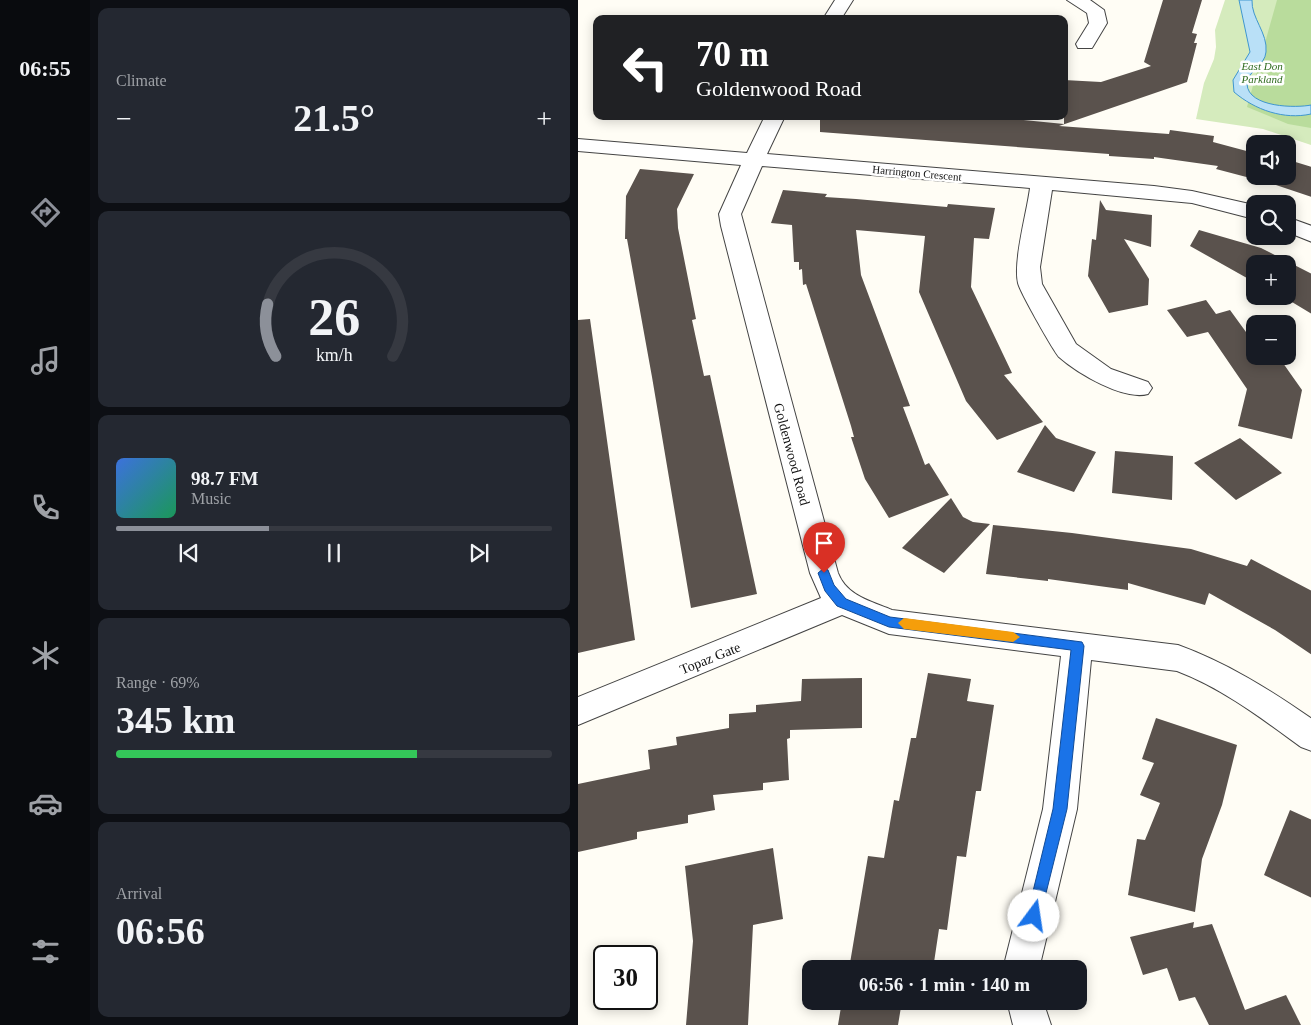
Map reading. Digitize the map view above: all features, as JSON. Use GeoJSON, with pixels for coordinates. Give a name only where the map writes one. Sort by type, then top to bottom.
{"type":"FeatureCollection","features":[{"type":"Feature","properties":{"kind":"street"},"geometry":{"type":"LineString","coordinates":[[835,15],[844,0]]}},
{"type":"Feature","properties":{"kind":"street"},"geometry":{"type":"LineString","coordinates":[[1076,0],[1095,10],[1098,23],[1085,44]]}},
{"type":"Feature","properties":{"kind":"street","name":"Goldenwood Road"},"geometry":{"type":"LineString","coordinates":[[773,120],[730,214],[824,573],[829,587],[842,602]]}},
{"type":"Feature","properties":{"kind":"street","name":"Harrington Crescent"},"geometry":{"type":"LineString","coordinates":[[578,145],[1192,197],[1246,210]]}},
{"type":"Feature","properties":{"kind":"street"},"geometry":{"type":"LineString","coordinates":[[1042,183],[1029,267],[1030,284],[1067,350],[1102,376],[1139,388]]}},
{"type":"Feature","properties":{"kind":"street"},"geometry":{"type":"LineString","coordinates":[[1296,228],[1312,235]]}},
{"type":"Feature","properties":{"kind":"street"},"geometry":{"type":"LineString","coordinates":[[842,602],[889,622],[1169,657],[1206,668],[1236,683],[1312,736]]}},
{"type":"Feature","properties":{"kind":"street","name":"Topaz Gate"},"geometry":{"type":"LineString","coordinates":[[578,711],[842,602]]}},
{"type":"Feature","properties":{"kind":"street"},"geometry":{"type":"LineString","coordinates":[[1023,960],[1060,809],[1077,646]]}},
{"type":"Feature","properties":{"kind":"street"},"geometry":{"type":"LineString","coordinates":[[1028,1010],[1032,1025]]}},
{"type":"Feature","properties":{"kind":"green space","name":"East Don Parkland"},"geometry":{"type":"Polygon","coordinates":[[[1225,0],[1311,0],[1311,145],[1296,140],[1296,135],[1281,135],[1263,129],[1196,119],[1204,83],[1214,59],[1216,47],[1215,30],[1225,0]]]}},
{"type":"Feature","properties":{"kind":"green space"},"geometry":{"type":"Polygon","coordinates":[[[1277,0],[1311,0],[1311,128],[1288,124],[1247,107],[1277,0]]]}},
{"type":"Feature","properties":{"kind":"water"},"geometry":{"type":"Polygon","coordinates":[[[1239,0],[1252,0],[1252,7],[1266,45],[1263,61],[1248,79],[1249,92],[1255,98],[1274,105],[1311,105],[1311,114],[1291,116],[1270,112],[1251,104],[1234,92],[1233,80],[1250,52],[1239,0]]]}},
{"type":"Feature","properties":{"kind":"building"},"geometry":{"type":"Polygon","coordinates":[[[1163,0],[1202,0],[1192,33],[1197,34],[1194,43],[1197,43],[1187,82],[1059,126],[1169,134],[1170,130],[1214,136],[1213,142],[1246,151],[1246,177],[1216,169],[1218,166],[1154,157],[1154,159],[1109,156],[1109,154],[820,132],[820,120],[1022,120],[1064,124],[1064,120],[1068,120],[1068,80],[1101,82],[1151,66],[1144,62],[1163,0]]]}},
{"type":"Feature","properties":{"kind":"building"},"geometry":{"type":"Polygon","coordinates":[[[1296,162],[1312,167],[1312,197],[1276,185],[1296,185],[1296,162]]]}},
{"type":"Feature","properties":{"kind":"building"},"geometry":{"type":"Polygon","coordinates":[[[640,169],[694,174],[677,209],[678,228],[696,319],[692,320],[704,376],[710,375],[757,594],[691,608],[652,377],[627,239],[625,239],[626,196],[640,169]]]}},
{"type":"Feature","properties":{"kind":"building"},"geometry":{"type":"Polygon","coordinates":[[[783,190],[827,194],[825,197],[947,207],[948,204],[995,208],[989,239],[974,238],[971,287],[1012,373],[1004,375],[1043,422],[997,440],[966,401],[919,292],[925,236],[856,230],[861,275],[910,406],[903,407],[925,465],[929,463],[949,495],[889,518],[865,479],[851,437],[854,437],[851,426],[806,284],[803,285],[802,269],[799,270],[799,262],[794,262],[792,225],[771,223],[783,190]]]}},
{"type":"Feature","properties":{"kind":"building"},"geometry":{"type":"Polygon","coordinates":[[[1100,200],[1106,210],[1152,215],[1151,247],[1124,239],[1149,279],[1148,305],[1109,313],[1088,276],[1092,239],[1096,240],[1100,200]]]}},
{"type":"Feature","properties":{"kind":"building"},"geometry":{"type":"Polygon","coordinates":[[[1199,230],[1261,248],[1275,255],[1246,255],[1246,278],[1190,246],[1199,230]]]}},
{"type":"Feature","properties":{"kind":"building"},"geometry":{"type":"Polygon","coordinates":[[[1296,266],[1312,274],[1312,314],[1296,304],[1296,266]]]}},
{"type":"Feature","properties":{"kind":"building"},"geometry":{"type":"Polygon","coordinates":[[[1206,300],[1216,314],[1230,310],[1246,332],[1246,365],[1284,365],[1302,390],[1292,439],[1238,426],[1247,389],[1208,332],[1187,337],[1167,310],[1206,300]]]}},
{"type":"Feature","properties":{"kind":"building"},"geometry":{"type":"Polygon","coordinates":[[[590,319],[635,640],[578,653],[578,320],[590,319]]]}},
{"type":"Feature","properties":{"kind":"building"},"geometry":{"type":"Polygon","coordinates":[[[1045,425],[1056,438],[1096,452],[1074,492],[1017,472],[1045,425]]]}},
{"type":"Feature","properties":{"kind":"building"},"geometry":{"type":"Polygon","coordinates":[[[1240,438],[1282,473],[1236,500],[1194,463],[1240,438]]]}},
{"type":"Feature","properties":{"kind":"building"},"geometry":{"type":"Polygon","coordinates":[[[1115,451],[1173,456],[1172,500],[1112,493],[1115,451]]]}},
{"type":"Feature","properties":{"kind":"building"},"geometry":{"type":"Polygon","coordinates":[[[951,498],[963,517],[973,522],[990,524],[944,573],[902,548],[951,498]]]}},
{"type":"Feature","properties":{"kind":"building"},"geometry":{"type":"Polygon","coordinates":[[[993,525],[1072,533],[1191,549],[1247,566],[1251,559],[1312,591],[1312,655],[1275,630],[1209,593],[1205,605],[1128,583],[1128,590],[1048,579],[1048,581],[986,574],[993,525]]]}},
{"type":"Feature","properties":{"kind":"building"},"geometry":{"type":"Polygon","coordinates":[[[928,673],[971,679],[967,701],[994,705],[981,791],[976,791],[966,857],[957,856],[947,930],[939,929],[934,960],[851,960],[868,856],[884,858],[894,800],[899,801],[911,738],[916,738],[928,673]]]}},
{"type":"Feature","properties":{"kind":"building"},"geometry":{"type":"Polygon","coordinates":[[[862,678],[862,728],[790,730],[790,738],[787,739],[789,780],[763,783],[763,790],[713,795],[715,810],[688,815],[688,823],[637,832],[637,839],[578,852],[578,784],[650,769],[648,750],[677,745],[676,737],[729,728],[729,714],[756,712],[756,705],[801,701],[802,679],[862,678]]]}},
{"type":"Feature","properties":{"kind":"building"},"geometry":{"type":"Polygon","coordinates":[[[1156,718],[1237,745],[1222,805],[1202,859],[1195,912],[1128,895],[1137,839],[1145,840],[1160,803],[1140,795],[1154,763],[1142,759],[1156,718]]]}},
{"type":"Feature","properties":{"kind":"building"},"geometry":{"type":"Polygon","coordinates":[[[1290,810],[1312,820],[1312,898],[1264,875],[1290,810]]]}},
{"type":"Feature","properties":{"kind":"building"},"geometry":{"type":"Polygon","coordinates":[[[773,848],[783,919],[753,925],[748,1025],[686,1025],[693,941],[685,866],[773,848]]]}},
{"type":"Feature","properties":{"kind":"building"},"geometry":{"type":"Polygon","coordinates":[[[1194,922],[1193,928],[1212,924],[1245,1010],[1286,995],[1301,1025],[1209,1025],[1195,997],[1179,1001],[1167,968],[1143,975],[1130,937],[1194,922]]]}},
{"type":"Feature","properties":{"kind":"building"},"geometry":{"type":"Polygon","coordinates":[[[840,1010],[900,1010],[898,1025],[838,1025],[840,1010]]]}},
{"type":"Feature","properties":{"kind":"slow traffic"},"geometry":{"type":"LineString","coordinates":[[904,623],[1013,637]]}},
{"type":"Feature","properties":{"kind":"route"},"geometry":{"type":"LineString","coordinates":[[824,573],[829,587],[842,602],[861,612],[889,622],[1077,646],[1060,809],[1034,916]]}}]}
